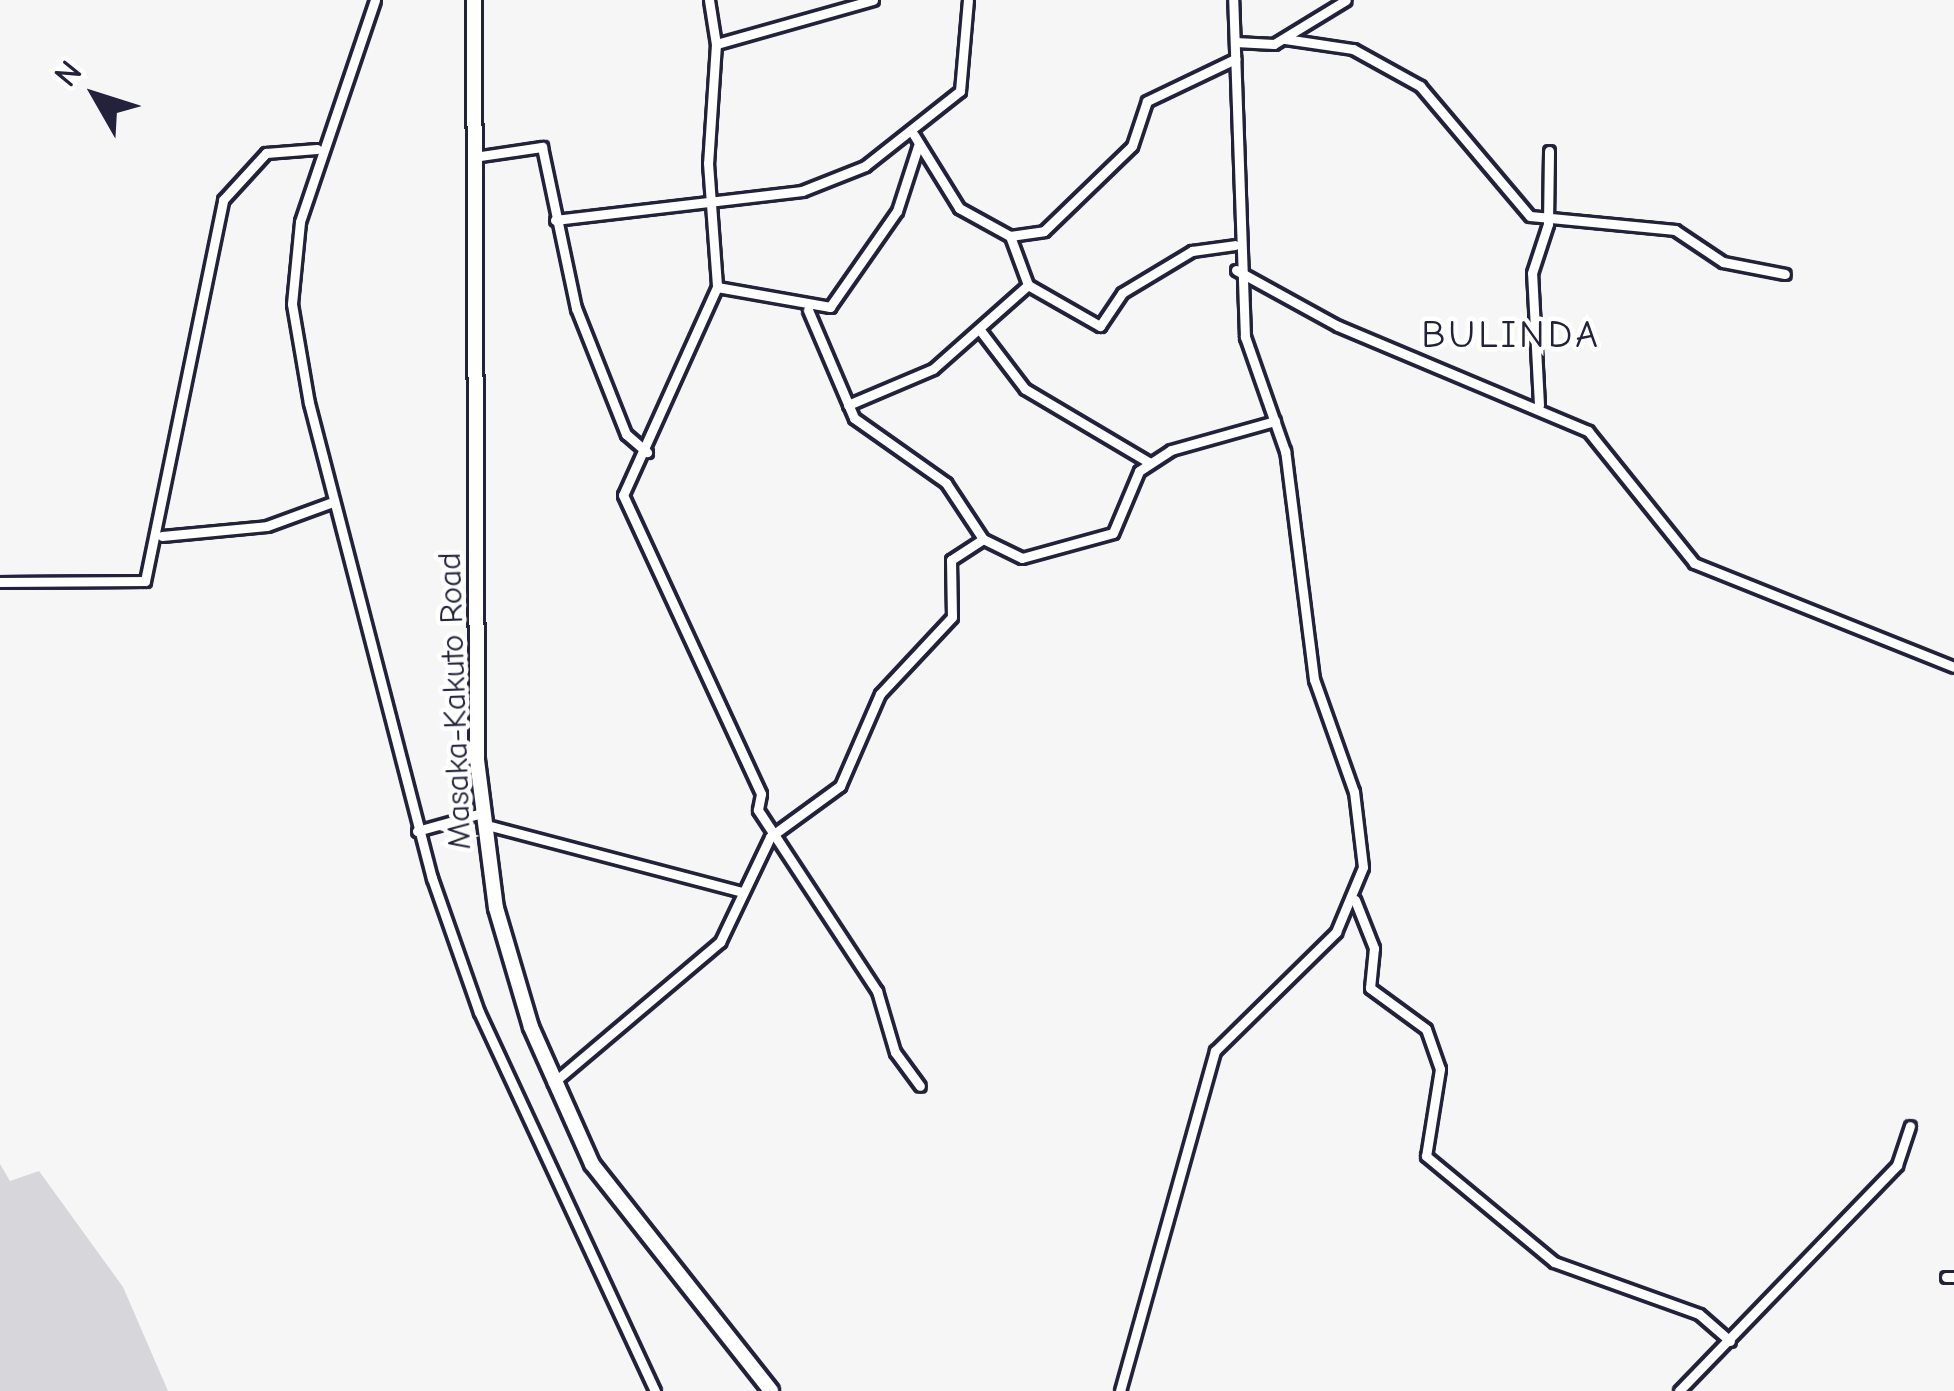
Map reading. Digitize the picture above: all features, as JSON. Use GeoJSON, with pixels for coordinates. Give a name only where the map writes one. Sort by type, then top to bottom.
{"type":"FeatureCollection","features":[{"type":"Feature","properties":{"kind":"highway","name":"Masaka-Kakuto Road"},"geometry":{"type":"LineString","coordinates":[[474,0],[482,819],[514,974],[553,1083],[622,1210],[771,1391]]}},
{"type":"Feature","properties":{"kind":"street"},"geometry":{"type":"LineString","coordinates":[[375,0],[316,149],[292,304],[330,502],[417,831],[479,1012],[655,1391]]}},
{"type":"Feature","properties":{"kind":"street"},"geometry":{"type":"LineString","coordinates":[[709,0],[716,44],[711,199],[717,287],[647,452],[622,495],[775,831],[877,991],[895,1052],[920,1086]]}},
{"type":"Feature","properties":{"kind":"street"},"geometry":{"type":"LineString","coordinates":[[716,44],[872,0]]}},
{"type":"Feature","properties":{"kind":"street"},"geometry":{"type":"LineString","coordinates":[[555,220],[813,189],[916,141],[960,91],[968,0]]}},
{"type":"Feature","properties":{"kind":"street"},"geometry":{"type":"LineString","coordinates":[[1233,0],[1236,270],[1250,357],[1275,422],[1314,679],[1360,819],[1355,900],[1374,948],[1370,988],[1426,1029],[1440,1069],[1426,1156],[1555,1262],[1699,1314],[1730,1341]]}},
{"type":"Feature","properties":{"kind":"street"},"geometry":{"type":"LineString","coordinates":[[1285,39],[1346,0]]}},
{"type":"Feature","properties":{"kind":"street"},"geometry":{"type":"LineString","coordinates":[[1235,43],[1285,39],[1353,49],[1420,86],[1521,211],[1548,224],[1675,230],[1723,262],[1785,274]]}},
{"type":"Feature","properties":{"kind":"street"},"geometry":{"type":"LineString","coordinates":[[1010,236],[1051,226],[1123,157],[1158,92],[1234,59]]}},
{"type":"Feature","properties":{"kind":"street"},"geometry":{"type":"LineString","coordinates":[[916,141],[955,204],[1010,236],[1028,285],[1103,326],[1122,293],[1192,251],[1235,245]]}},
{"type":"Feature","properties":{"kind":"street"},"geometry":{"type":"LineString","coordinates":[[717,287],[808,310],[830,307],[897,211],[916,141]]}},
{"type":"Feature","properties":{"kind":"street"},"geometry":{"type":"LineString","coordinates":[[474,157],[539,144],[555,220],[624,430],[647,452]]}},
{"type":"Feature","properties":{"kind":"street"},"geometry":{"type":"LineString","coordinates":[[0,582],[132,587],[152,572],[162,536],[194,303],[223,200],[266,153],[316,149]]}},
{"type":"Feature","properties":{"kind":"street"},"geometry":{"type":"LineString","coordinates":[[1540,405],[1532,284],[1548,224],[1549,151]]}},
{"type":"Feature","properties":{"kind":"street"},"geometry":{"type":"LineString","coordinates":[[1236,270],[1338,326],[1540,405],[1607,450],[1694,563],[1954,668]]}},
{"type":"Feature","properties":{"kind":"street"},"geometry":{"type":"LineString","coordinates":[[848,405],[889,394],[980,330],[1028,285]]}},
{"type":"Feature","properties":{"kind":"street"},"geometry":{"type":"LineString","coordinates":[[808,310],[848,405],[904,462],[946,483],[983,539],[1031,558],[1063,539],[1104,537],[1150,463],[1275,422]]}},
{"type":"Feature","properties":{"kind":"street"},"geometry":{"type":"LineString","coordinates":[[980,330],[1025,389],[1150,463]]}},
{"type":"Feature","properties":{"kind":"street"},"geometry":{"type":"LineString","coordinates":[[162,536],[275,524],[330,502]]}},
{"type":"Feature","properties":{"kind":"street"},"geometry":{"type":"LineString","coordinates":[[553,1083],[708,956],[743,910],[743,892],[775,831],[840,786],[880,694],[952,617],[951,560],[983,539]]}},
{"type":"Feature","properties":{"kind":"street"},"geometry":{"type":"LineString","coordinates":[[417,831],[482,819],[743,892]]}},
{"type":"Feature","properties":{"kind":"street"},"geometry":{"type":"LineString","coordinates":[[1120,1391],[1215,1051],[1355,900]]}},
{"type":"Feature","properties":{"kind":"street"},"geometry":{"type":"LineString","coordinates":[[1678,1391],[1897,1165],[1910,1126]]}},
{"type":"Feature","properties":{"kind":"shaded area"},"geometry":{"type":"Polygon","coordinates":[[[0,1164],[10,1181],[39,1171],[123,1287],[168,1391],[0,1391],[0,1164]]]}},
{"type":"Feature","properties":{"kind":"district","name":"BULINDA"},"geometry":{"type":"Point","coordinates":[1511,335]}}]}
